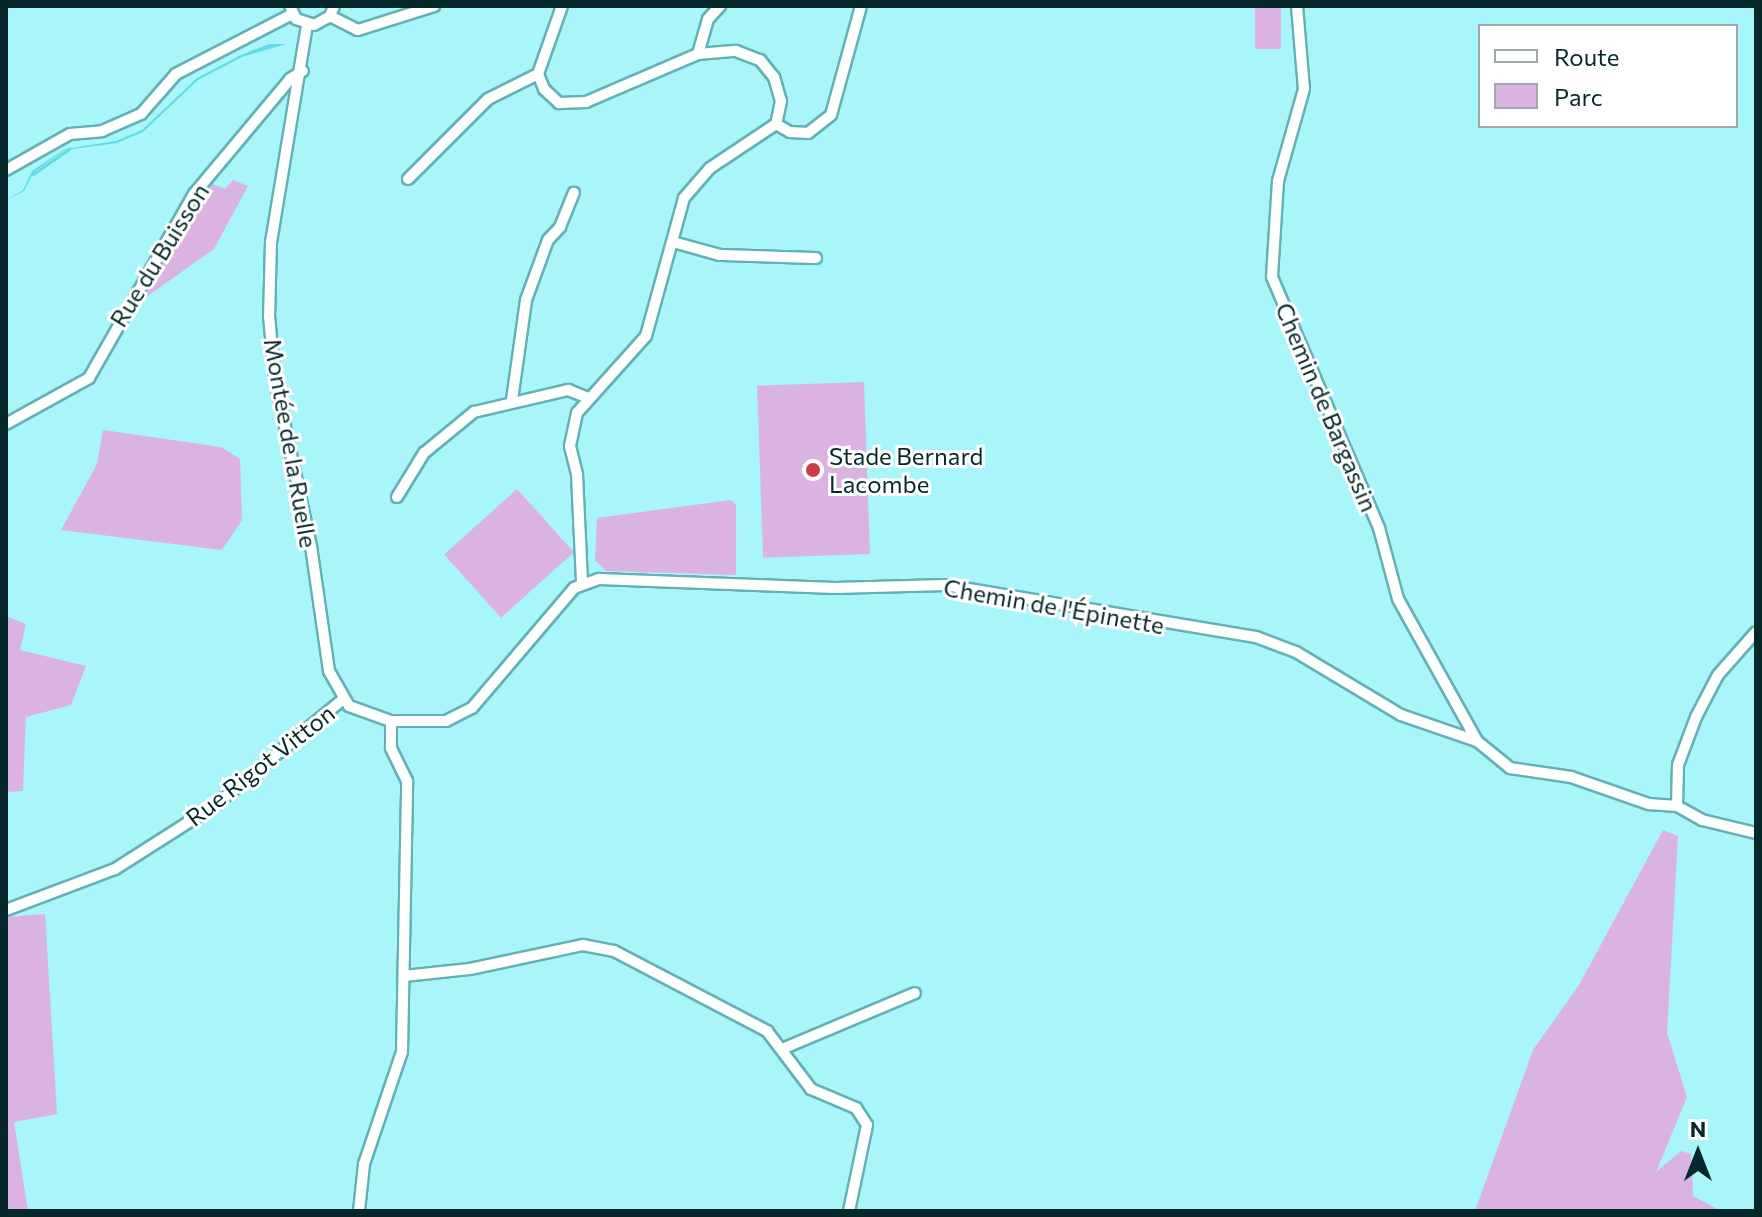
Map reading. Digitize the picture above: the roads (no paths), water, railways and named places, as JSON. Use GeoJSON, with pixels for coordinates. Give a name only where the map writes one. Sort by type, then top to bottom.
{"type":"FeatureCollection","features":[{"type":"Feature","properties":{"kind":"street"},"geometry":{"type":"LineString","coordinates":[[6,170],[70,134],[102,131],[141,114],[176,74],[291,10],[307,25],[332,11],[358,30],[434,6]]}},
{"type":"Feature","properties":{"kind":"street"},"geometry":{"type":"LineString","coordinates":[[342,700],[391,721],[446,721],[472,708],[582,583],[577,475],[570,446],[577,413],[586,397],[646,336],[684,198],[710,168],[776,124],[781,101],[774,77],[760,60],[736,51],[698,54],[586,102],[559,103],[544,89],[538,74],[562,6]]}},
{"type":"Feature","properties":{"kind":"street"},"geometry":{"type":"LineString","coordinates":[[698,54],[708,19],[720,6]]}},
{"type":"Feature","properties":{"kind":"street"},"geometry":{"type":"LineString","coordinates":[[776,124],[790,132],[808,133],[831,115],[861,6]]}},
{"type":"Feature","properties":{"kind":"street","name":"Chemin de Bargassin"},"geometry":{"type":"LineString","coordinates":[[1297,6],[1304,89],[1278,181],[1272,277],[1379,528],[1404,613],[1465,712],[1477,741]]}},
{"type":"Feature","properties":{"kind":"street","name":"Montée de la Ruelle"},"geometry":{"type":"LineString","coordinates":[[307,25],[303,71],[271,242],[269,316],[275,380],[311,546],[329,671],[342,700]]}},
{"type":"Feature","properties":{"kind":"street","name":"Rue du Buisson"},"geometry":{"type":"LineString","coordinates":[[6,424],[89,378],[194,194],[290,79],[303,71]]}},
{"type":"Feature","properties":{"kind":"street"},"geometry":{"type":"LineString","coordinates":[[408,179],[488,99],[538,74]]}},
{"type":"Feature","properties":{"kind":"street"},"geometry":{"type":"LineString","coordinates":[[512,400],[526,300],[548,240],[560,227],[574,193]]}},
{"type":"Feature","properties":{"kind":"street"},"geometry":{"type":"LineString","coordinates":[[673,242],[720,255],[816,258]]}},
{"type":"Feature","properties":{"kind":"street"},"geometry":{"type":"LineString","coordinates":[[397,497],[424,453],[474,412],[512,400],[568,390],[586,397]]}},
{"type":"Feature","properties":{"kind":"street","name":"Chemin de l'Épinette"},"geometry":{"type":"LineString","coordinates":[[582,583],[835,588],[945,585],[1256,637],[1296,652],[1401,715],[1477,741],[1510,768],[1571,777],[1649,804],[1677,806],[1702,820],[1756,833]]}},
{"type":"Feature","properties":{"kind":"street"},"geometry":{"type":"LineString","coordinates":[[1677,806],[1678,765],[1696,717],[1718,675],[1756,632]]}},
{"type":"Feature","properties":{"kind":"street","name":"Rue Rigot Vitton"},"geometry":{"type":"LineString","coordinates":[[6,910],[115,869],[214,806],[342,700]]}},
{"type":"Feature","properties":{"kind":"street"},"geometry":{"type":"LineString","coordinates":[[359,1211],[364,1164],[402,1052],[407,781],[391,748],[391,721]]}},
{"type":"Feature","properties":{"kind":"street"},"geometry":{"type":"LineString","coordinates":[[404,976],[470,969],[583,945],[614,951],[767,1031],[811,1089],[856,1108],[867,1125],[849,1211]]}},
{"type":"Feature","properties":{"kind":"street"},"geometry":{"type":"LineString","coordinates":[[782,1049],[915,993]]}},
{"type":"Feature","properties":{"kind":"water"},"geometry":{"type":"Polygon","coordinates":[[[269,44],[286,44],[242,57],[198,80],[143,132],[117,143],[65,150],[34,172],[24,191],[6,200],[23,190],[32,171],[65,149],[116,141],[142,130],[197,78],[269,44]]]}},
{"type":"Feature","properties":{"kind":"waterway"},"geometry":{"type":"LineString","coordinates":[[33,174],[69,149]]}},
{"type":"Feature","properties":{"kind":"place","name":"Stade Bernard Lacombe"},"geometry":{"type":"Point","coordinates":[813,470]}}]}
